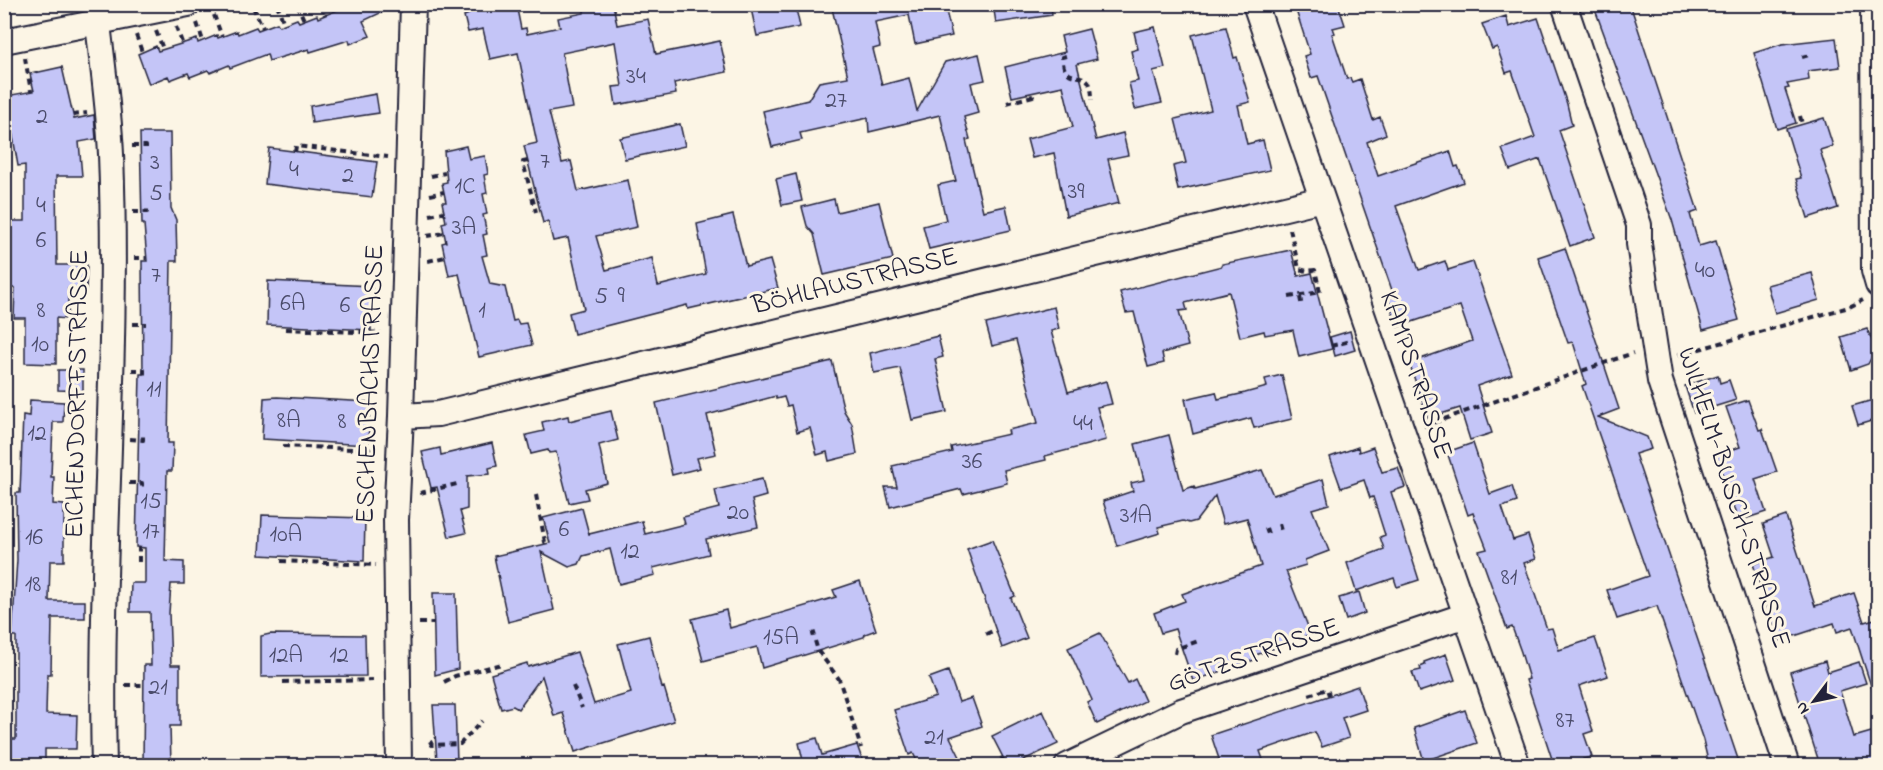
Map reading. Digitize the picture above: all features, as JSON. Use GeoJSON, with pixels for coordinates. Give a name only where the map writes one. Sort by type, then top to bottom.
{"type":"FeatureCollection","features":[{"type":"Feature","properties":{"kind":"street","name":"ESCHENBACHSTRASSE"},"geometry":{"type":"LineString","coordinates":[[399,765],[396,520],[402,416],[413,4]]}},
{"type":"Feature","properties":{"kind":"street","name":"KAMPSTRASSE"},"geometry":{"type":"LineString","coordinates":[[1255,4],[1518,765]]}},
{"type":"Feature","properties":{"kind":"street","name":"WILHELM-BUSCH-STRASSE"},"geometry":{"type":"LineString","coordinates":[[1564,4],[1639,225],[1639,244],[1660,381],[1788,765]]}},
{"type":"Feature","properties":{"kind":"street"},"geometry":{"type":"LineString","coordinates":[[1873,4],[1876,126],[1875,291]]}},
{"type":"Feature","properties":{"kind":"street"},"geometry":{"type":"LineString","coordinates":[[4,41],[98,24],[192,14]]}},
{"type":"Feature","properties":{"kind":"street","name":"EICHENDORFFSTRASSE"},"geometry":{"type":"LineString","coordinates":[[98,24],[108,112],[112,207],[110,380],[103,605],[104,765]]}},
{"type":"Feature","properties":{"kind":"street","name":"BÖHLAUSTRASSE"},"geometry":{"type":"LineString","coordinates":[[402,416],[438,414],[1322,199]]}},
{"type":"Feature","properties":{"kind":"street","name":"GÖTZSTRASSE"},"geometry":{"type":"LineString","coordinates":[[1067,765],[1181,711],[1466,615]]}},
{"type":"Feature","properties":{"kind":"path"},"geometry":{"type":"LineString","coordinates":[[277,4],[284,24]]}},
{"type":"Feature","properties":{"kind":"path"},"geometry":{"type":"LineString","coordinates":[[297,4],[303,20]]}},
{"type":"Feature","properties":{"kind":"path"},"geometry":{"type":"LineString","coordinates":[[320,4],[325,15]]}},
{"type":"Feature","properties":{"kind":"path"},"geometry":{"type":"LineString","coordinates":[[343,4],[345,11]]}},
{"type":"Feature","properties":{"kind":"path"},"geometry":{"type":"LineString","coordinates":[[254,7],[263,28]]}},
{"type":"Feature","properties":{"kind":"path"},"geometry":{"type":"LineString","coordinates":[[192,14],[203,41]]}},
{"type":"Feature","properties":{"kind":"path"},"geometry":{"type":"LineString","coordinates":[[214,15],[222,37]]}},
{"type":"Feature","properties":{"kind":"path"},"geometry":{"type":"LineString","coordinates":[[176,27],[183,45]]}},
{"type":"Feature","properties":{"kind":"path"},"geometry":{"type":"LineString","coordinates":[[156,31],[163,49]]}},
{"type":"Feature","properties":{"kind":"path"},"geometry":{"type":"LineString","coordinates":[[136,35],[142,52]]}},
{"type":"Feature","properties":{"kind":"path"},"geometry":{"type":"LineString","coordinates":[[1802,57],[1809,55]]}},
{"type":"Feature","properties":{"kind":"path"},"geometry":{"type":"LineString","coordinates":[[1066,56],[1062,57],[1065,69],[1070,74],[1084,77],[1092,87],[1092,100]]}},
{"type":"Feature","properties":{"kind":"path"},"geometry":{"type":"LineString","coordinates":[[24,58],[31,91]]}},
{"type":"Feature","properties":{"kind":"path"},"geometry":{"type":"LineString","coordinates":[[1007,103],[1033,96],[1032,93]]}},
{"type":"Feature","properties":{"kind":"path"},"geometry":{"type":"LineString","coordinates":[[1800,116],[1802,124]]}},
{"type":"Feature","properties":{"kind":"path"},"geometry":{"type":"LineString","coordinates":[[141,146],[146,146],[146,148]]}},
{"type":"Feature","properties":{"kind":"path"},"geometry":{"type":"LineString","coordinates":[[295,152],[296,146],[349,156],[394,158]]}},
{"type":"Feature","properties":{"kind":"path"},"geometry":{"type":"LineString","coordinates":[[528,160],[523,162],[536,212]]}},
{"type":"Feature","properties":{"kind":"path"},"geometry":{"type":"LineString","coordinates":[[423,177],[445,173]]}},
{"type":"Feature","properties":{"kind":"path"},"geometry":{"type":"LineString","coordinates":[[423,196],[444,192]]}},
{"type":"Feature","properties":{"kind":"path"},"geometry":{"type":"LineString","coordinates":[[422,217],[444,213]]}},
{"type":"Feature","properties":{"kind":"path"},"geometry":{"type":"LineString","coordinates":[[1289,225],[1299,269],[1315,270],[1320,292],[1289,297]]}},
{"type":"Feature","properties":{"kind":"path"},"geometry":{"type":"LineString","coordinates":[[422,237],[444,233]]}},
{"type":"Feature","properties":{"kind":"path"},"geometry":{"type":"LineString","coordinates":[[421,262],[445,257]]}},
{"type":"Feature","properties":{"kind":"path"},"geometry":{"type":"LineString","coordinates":[[1676,354],[1849,307],[1875,291]]}},
{"type":"Feature","properties":{"kind":"path"},"geometry":{"type":"LineString","coordinates":[[1300,297],[1302,307]]}},
{"type":"Feature","properties":{"kind":"path"},"geometry":{"type":"LineString","coordinates":[[286,329],[390,333]]}},
{"type":"Feature","properties":{"kind":"path"},"geometry":{"type":"LineString","coordinates":[[1331,346],[1353,340]]}},
{"type":"Feature","properties":{"kind":"path"},"geometry":{"type":"LineString","coordinates":[[1418,428],[1624,357]]}},
{"type":"Feature","properties":{"kind":"path"},"geometry":{"type":"LineString","coordinates":[[283,446],[388,450]]}},
{"type":"Feature","properties":{"kind":"path"},"geometry":{"type":"LineString","coordinates":[[416,494],[457,484]]}},
{"type":"Feature","properties":{"kind":"path"},"geometry":{"type":"LineString","coordinates":[[536,495],[545,542],[549,540]]}},
{"type":"Feature","properties":{"kind":"path"},"geometry":{"type":"LineString","coordinates":[[1279,524],[1282,534]]}},
{"type":"Feature","properties":{"kind":"path"},"geometry":{"type":"LineString","coordinates":[[1266,528],[1269,537]]}},
{"type":"Feature","properties":{"kind":"path"},"geometry":{"type":"LineString","coordinates":[[139,548],[139,562]]}},
{"type":"Feature","properties":{"kind":"path"},"geometry":{"type":"LineString","coordinates":[[281,561],[384,565]]}},
{"type":"Feature","properties":{"kind":"path"},"geometry":{"type":"LineString","coordinates":[[416,623],[434,623]]}},
{"type":"Feature","properties":{"kind":"path"},"geometry":{"type":"LineString","coordinates":[[986,634],[995,630]]}},
{"type":"Feature","properties":{"kind":"path"},"geometry":{"type":"LineString","coordinates":[[816,633],[813,634],[818,651],[839,679],[861,748]]}},
{"type":"Feature","properties":{"kind":"path"},"geometry":{"type":"LineString","coordinates":[[1175,654],[1176,649],[1198,642]]}},
{"type":"Feature","properties":{"kind":"path"},"geometry":{"type":"LineString","coordinates":[[444,682],[455,676],[502,664]]}},
{"type":"Feature","properties":{"kind":"path"},"geometry":{"type":"LineString","coordinates":[[283,682],[386,680]]}},
{"type":"Feature","properties":{"kind":"path"},"geometry":{"type":"LineString","coordinates":[[116,685],[144,685]]}},
{"type":"Feature","properties":{"kind":"path"},"geometry":{"type":"LineString","coordinates":[[573,686],[582,708]]}},
{"type":"Feature","properties":{"kind":"path"},"geometry":{"type":"LineString","coordinates":[[1309,695],[1327,689],[1329,695]]}},
{"type":"Feature","properties":{"kind":"path"},"geometry":{"type":"LineString","coordinates":[[430,741],[432,745],[460,744],[482,721]]}},
{"type":"Feature","properties":{"kind":"path"},"geometry":{"type":"LineString","coordinates":[[990,765],[1003,758]]}},
{"type":"Feature","properties":{"kind":"building"},"geometry":{"type":"Polygon","coordinates":[[[352,4],[399,4],[363,21],[370,36],[350,44],[349,40],[269,61],[267,54],[230,68],[229,65],[210,73],[208,70],[190,77],[188,73],[170,80],[168,76],[149,84],[138,54],[156,46],[158,51],[197,39],[198,43],[217,35],[218,38],[237,31],[238,34],[256,27],[258,30],[277,23],[279,26],[297,19],[299,22],[317,15],[318,18],[352,4]]]}},
{"type":"Feature","properties":{"kind":"building"},"geometry":{"type":"Polygon","coordinates":[[[467,4],[516,4],[521,29],[526,28],[527,34],[560,27],[558,18],[584,13],[584,10],[588,9],[587,4],[613,4],[617,25],[648,19],[656,54],[720,41],[727,72],[674,83],[676,94],[616,105],[613,87],[622,86],[615,42],[562,53],[572,108],[549,112],[562,163],[571,161],[578,191],[628,180],[637,227],[596,236],[606,270],[652,258],[658,286],[706,274],[697,224],[733,215],[746,266],[770,260],[778,288],[688,309],[687,305],[574,334],[569,313],[584,309],[568,238],[553,241],[548,221],[543,223],[524,146],[537,143],[518,53],[490,59],[483,29],[468,32],[464,16],[469,14],[467,4]]]}},
{"type":"Feature","properties":{"kind":"building"},"geometry":{"type":"Polygon","coordinates":[[[750,4],[795,4],[800,27],[757,36],[750,4]]]}},
{"type":"Feature","properties":{"kind":"building"},"geometry":{"type":"Polygon","coordinates":[[[831,4],[940,4],[941,8],[945,7],[952,36],[915,44],[909,15],[875,22],[880,47],[873,49],[882,85],[909,78],[917,111],[945,62],[979,54],[985,80],[971,83],[978,113],[964,117],[970,139],[966,140],[983,211],[1006,206],[1011,230],[929,249],[923,226],[946,220],[938,185],[956,181],[940,115],[869,132],[868,118],[800,133],[802,140],[772,147],[763,111],[808,100],[819,82],[848,77],[831,4]]]}},
{"type":"Feature","properties":{"kind":"building"},"geometry":{"type":"Polygon","coordinates":[[[993,4],[1051,4],[1052,15],[996,23],[993,4]]]}},
{"type":"Feature","properties":{"kind":"building"},"geometry":{"type":"Polygon","coordinates":[[[1294,4],[1338,4],[1345,25],[1333,28],[1335,33],[1332,34],[1347,79],[1350,78],[1352,82],[1360,79],[1373,120],[1380,117],[1386,134],[1367,142],[1378,176],[1450,151],[1455,167],[1458,166],[1464,182],[1396,206],[1419,270],[1445,261],[1448,270],[1473,262],[1512,374],[1477,386],[1492,433],[1470,440],[1460,408],[1428,418],[1409,363],[1472,341],[1460,306],[1397,327],[1388,298],[1394,296],[1318,76],[1311,78],[1304,56],[1310,54],[1294,4]]]}},
{"type":"Feature","properties":{"kind":"building"},"geometry":{"type":"Polygon","coordinates":[[[1593,4],[1630,4],[1698,211],[1690,214],[1699,246],[1716,241],[1739,320],[1703,330],[1672,220],[1593,4]]]}},
{"type":"Feature","properties":{"kind":"building"},"geometry":{"type":"Polygon","coordinates":[[[1506,16],[1509,27],[1538,18],[1567,104],[1572,125],[1559,130],[1595,237],[1570,246],[1540,159],[1510,170],[1502,149],[1535,137],[1512,71],[1506,73],[1497,47],[1492,49],[1482,24],[1506,16]]]}},
{"type":"Feature","properties":{"kind":"building"},"geometry":{"type":"Polygon","coordinates":[[[1155,27],[1165,68],[1153,71],[1162,103],[1135,109],[1129,83],[1138,81],[1131,51],[1138,49],[1134,32],[1155,27]]]}},
{"type":"Feature","properties":{"kind":"building"},"geometry":{"type":"Polygon","coordinates":[[[1226,27],[1234,58],[1237,57],[1250,102],[1238,105],[1247,144],[1263,140],[1270,170],[1178,190],[1173,166],[1186,163],[1175,119],[1211,110],[1192,35],[1226,27]]]}},
{"type":"Feature","properties":{"kind":"building"},"geometry":{"type":"Polygon","coordinates":[[[1089,29],[1097,59],[1077,64],[1096,140],[1123,133],[1128,155],[1108,159],[1119,203],[1066,216],[1054,153],[1032,158],[1027,139],[1073,127],[1063,86],[1012,97],[1005,67],[1065,52],[1061,36],[1089,29]]]}},
{"type":"Feature","properties":{"kind":"building"},"geometry":{"type":"Polygon","coordinates":[[[1836,38],[1840,67],[1808,71],[1809,80],[1787,84],[1789,88],[1785,89],[1796,123],[1777,129],[1754,53],[1782,44],[1836,38]]]}},
{"type":"Feature","properties":{"kind":"building"},"geometry":{"type":"Polygon","coordinates":[[[62,67],[74,119],[94,115],[96,139],[79,142],[82,176],[56,176],[57,265],[87,265],[86,290],[68,289],[68,319],[56,318],[56,364],[25,363],[25,318],[14,318],[15,288],[8,288],[8,221],[25,221],[25,165],[18,166],[6,96],[34,91],[30,74],[62,67]]]}},
{"type":"Feature","properties":{"kind":"building"},"geometry":{"type":"Polygon","coordinates":[[[376,94],[379,113],[312,123],[310,106],[376,94]]]}},
{"type":"Feature","properties":{"kind":"building"},"geometry":{"type":"Polygon","coordinates":[[[1824,118],[1833,146],[1820,150],[1838,208],[1808,218],[1796,179],[1801,178],[1786,129],[1824,118]]]}},
{"type":"Feature","properties":{"kind":"building"},"geometry":{"type":"Polygon","coordinates":[[[680,124],[685,146],[625,159],[620,138],[680,124]]]}},
{"type":"Feature","properties":{"kind":"building"},"geometry":{"type":"Polygon","coordinates":[[[140,133],[170,133],[171,208],[176,220],[177,261],[171,261],[168,443],[173,443],[172,471],[167,471],[165,561],[184,562],[184,584],[171,584],[169,613],[171,665],[180,665],[180,726],[170,726],[171,765],[143,765],[144,665],[151,665],[150,612],[130,612],[131,583],[145,583],[145,548],[136,547],[140,374],[143,374],[142,261],[147,261],[144,224],[142,224],[140,133]]]}},
{"type":"Feature","properties":{"kind":"building"},"geometry":{"type":"Polygon","coordinates":[[[466,146],[469,159],[485,156],[488,174],[484,175],[487,193],[483,194],[487,214],[483,215],[487,234],[483,235],[487,255],[482,256],[490,284],[505,287],[513,321],[517,320],[519,324],[526,323],[532,345],[479,357],[459,274],[449,276],[442,243],[446,242],[442,223],[446,222],[442,202],[446,202],[442,183],[447,182],[444,151],[466,146]]]}},
{"type":"Feature","properties":{"kind":"building"},"geometry":{"type":"Polygon","coordinates":[[[269,148],[377,162],[372,197],[265,184],[269,148]]]}},
{"type":"Feature","properties":{"kind":"building"},"geometry":{"type":"Polygon","coordinates":[[[796,174],[802,201],[782,205],[776,179],[796,174]]]}},
{"type":"Feature","properties":{"kind":"building"},"geometry":{"type":"Polygon","coordinates":[[[834,199],[837,212],[879,202],[893,259],[824,275],[814,234],[807,226],[802,207],[834,199]]]}},
{"type":"Feature","properties":{"kind":"building"},"geometry":{"type":"Polygon","coordinates":[[[1565,248],[1619,409],[1598,417],[1647,437],[1651,449],[1635,454],[1740,765],[1709,765],[1703,740],[1657,606],[1617,619],[1607,590],[1648,576],[1582,386],[1586,384],[1573,342],[1568,343],[1538,257],[1565,248]]]}},
{"type":"Feature","properties":{"kind":"building"},"geometry":{"type":"Polygon","coordinates":[[[1291,250],[1298,276],[1312,273],[1332,349],[1299,357],[1293,330],[1265,335],[1264,331],[1240,337],[1229,292],[1185,303],[1187,310],[1179,311],[1188,346],[1162,353],[1164,363],[1148,367],[1134,312],[1126,313],[1120,292],[1222,266],[1222,264],[1291,250]]]}},
{"type":"Feature","properties":{"kind":"building"},"geometry":{"type":"Polygon","coordinates":[[[1812,273],[1819,300],[1775,313],[1767,285],[1812,273]]]}},
{"type":"Feature","properties":{"kind":"building"},"geometry":{"type":"Polygon","coordinates":[[[268,281],[372,286],[371,330],[267,325],[268,281]]]}},
{"type":"Feature","properties":{"kind":"building"},"geometry":{"type":"Polygon","coordinates":[[[1054,307],[1059,329],[1051,331],[1068,392],[1106,381],[1112,404],[1097,407],[1106,440],[1045,456],[1046,460],[1004,470],[1007,483],[963,494],[961,489],[890,507],[885,487],[897,487],[892,466],[952,452],[951,447],[1009,434],[1008,430],[1038,423],[1016,340],[992,346],[986,324],[1054,307]]]}},
{"type":"Feature","properties":{"kind":"building"},"geometry":{"type":"Polygon","coordinates":[[[1867,329],[1876,349],[1868,364],[1851,370],[1841,337],[1867,329]]]}},
{"type":"Feature","properties":{"kind":"building"},"geometry":{"type":"Polygon","coordinates":[[[1350,331],[1355,350],[1335,356],[1330,337],[1350,331]]]}},
{"type":"Feature","properties":{"kind":"building"},"geometry":{"type":"Polygon","coordinates":[[[938,336],[943,357],[935,359],[947,412],[912,420],[900,368],[874,373],[870,353],[938,336]]]}},
{"type":"Feature","properties":{"kind":"building"},"geometry":{"type":"Polygon","coordinates":[[[832,361],[844,411],[852,424],[857,454],[829,461],[827,452],[817,455],[810,428],[797,432],[791,405],[787,406],[784,397],[776,399],[776,396],[707,415],[716,454],[697,458],[700,468],[672,475],[656,403],[832,361]]]}},
{"type":"Feature","properties":{"kind":"building"},"geometry":{"type":"Polygon","coordinates":[[[58,370],[83,370],[83,391],[58,390],[58,370]]]}},
{"type":"Feature","properties":{"kind":"building"},"geometry":{"type":"Polygon","coordinates":[[[1282,375],[1292,419],[1254,428],[1251,418],[1193,434],[1185,399],[1216,392],[1218,399],[1245,393],[1267,387],[1265,379],[1282,375]]]}},
{"type":"Feature","properties":{"kind":"building"},"geometry":{"type":"Polygon","coordinates":[[[1718,375],[1720,383],[1729,380],[1736,400],[1694,413],[1685,386],[1718,375]]]}},
{"type":"Feature","properties":{"kind":"building"},"geometry":{"type":"Polygon","coordinates":[[[264,398],[370,402],[368,445],[262,439],[264,398]]]}},
{"type":"Feature","properties":{"kind":"building"},"geometry":{"type":"Polygon","coordinates":[[[30,400],[64,402],[63,422],[53,422],[51,477],[54,477],[53,504],[64,505],[64,561],[50,561],[49,601],[85,601],[85,618],[52,618],[51,674],[47,674],[46,714],[77,715],[76,749],[45,749],[45,765],[4,765],[4,739],[16,739],[16,636],[12,636],[17,560],[16,493],[20,493],[23,415],[29,416],[30,400]]]}},
{"type":"Feature","properties":{"kind":"building"},"geometry":{"type":"Polygon","coordinates":[[[1748,400],[1759,430],[1762,429],[1777,472],[1755,479],[1766,512],[1738,521],[1716,455],[1740,447],[1726,407],[1748,400]]]}},
{"type":"Feature","properties":{"kind":"building"},"geometry":{"type":"Polygon","coordinates":[[[1873,400],[1878,419],[1858,425],[1852,406],[1873,400]]]}},
{"type":"Feature","properties":{"kind":"building"},"geometry":{"type":"Polygon","coordinates":[[[611,411],[618,440],[599,445],[607,483],[585,489],[588,499],[569,503],[556,452],[549,453],[548,450],[531,454],[526,435],[544,431],[542,422],[568,416],[569,421],[611,411]]]}},
{"type":"Feature","properties":{"kind":"building"},"geometry":{"type":"Polygon","coordinates":[[[1169,435],[1183,490],[1194,486],[1195,489],[1262,470],[1273,495],[1323,479],[1329,504],[1312,509],[1329,551],[1305,560],[1306,565],[1286,571],[1311,634],[1256,655],[1257,659],[1193,681],[1175,629],[1161,633],[1154,613],[1185,601],[1182,594],[1261,566],[1247,518],[1223,524],[1215,496],[1196,521],[1189,523],[1183,521],[1158,527],[1160,533],[1117,546],[1103,501],[1133,491],[1131,483],[1144,480],[1135,444],[1169,435]]]}},
{"type":"Feature","properties":{"kind":"building"},"geometry":{"type":"Polygon","coordinates":[[[492,443],[497,466],[489,468],[490,474],[467,476],[467,509],[460,511],[466,533],[449,537],[437,487],[431,488],[422,452],[440,448],[441,455],[492,443]]]}},
{"type":"Feature","properties":{"kind":"building"},"geometry":{"type":"Polygon","coordinates":[[[1473,443],[1490,494],[1512,486],[1517,502],[1502,507],[1513,540],[1528,535],[1536,559],[1524,563],[1547,629],[1552,628],[1559,650],[1595,638],[1608,676],[1579,686],[1593,731],[1584,734],[1592,757],[1583,759],[1585,765],[1554,765],[1526,680],[1529,679],[1521,652],[1512,627],[1507,629],[1479,551],[1487,549],[1473,513],[1468,515],[1447,452],[1473,443]]]}},
{"type":"Feature","properties":{"kind":"building"},"geometry":{"type":"Polygon","coordinates":[[[1358,447],[1359,452],[1373,447],[1382,472],[1398,468],[1405,487],[1391,492],[1419,580],[1397,587],[1394,578],[1356,591],[1347,563],[1384,549],[1380,537],[1385,535],[1373,497],[1370,498],[1364,480],[1341,488],[1330,457],[1358,447]]]}},
{"type":"Feature","properties":{"kind":"building"},"geometry":{"type":"Polygon","coordinates":[[[762,479],[766,496],[752,500],[758,527],[706,539],[709,554],[653,568],[655,575],[619,584],[610,549],[583,556],[579,564],[569,567],[541,552],[554,610],[508,622],[494,556],[550,543],[543,518],[582,508],[589,534],[642,521],[645,534],[685,524],[683,517],[719,508],[715,490],[762,479]]]}},
{"type":"Feature","properties":{"kind":"building"},"geometry":{"type":"Polygon","coordinates":[[[262,515],[365,518],[364,561],[260,555],[262,515]]]}},
{"type":"Feature","properties":{"kind":"building"},"geometry":{"type":"Polygon","coordinates":[[[1786,516],[1815,606],[1854,593],[1864,622],[1878,618],[1878,697],[1875,698],[1852,627],[1837,632],[1834,623],[1779,641],[1753,564],[1774,557],[1763,524],[1786,516]]]}},
{"type":"Feature","properties":{"kind":"building"},"geometry":{"type":"Polygon","coordinates":[[[992,540],[1015,596],[1011,598],[1027,638],[1002,648],[967,549],[992,540]]]}},
{"type":"Feature","properties":{"kind":"building"},"geometry":{"type":"Polygon","coordinates":[[[860,581],[876,630],[865,634],[864,637],[762,668],[757,647],[703,661],[692,619],[726,610],[730,628],[836,597],[833,590],[860,581]]]}},
{"type":"Feature","properties":{"kind":"building"},"geometry":{"type":"Polygon","coordinates":[[[1359,592],[1365,613],[1346,620],[1339,598],[1359,592]]]}},
{"type":"Feature","properties":{"kind":"building"},"geometry":{"type":"Polygon","coordinates":[[[433,593],[456,593],[458,669],[435,675],[433,593]]]}},
{"type":"Feature","properties":{"kind":"building"},"geometry":{"type":"Polygon","coordinates":[[[1100,633],[1128,683],[1135,679],[1145,701],[1097,724],[1087,702],[1092,700],[1068,648],[1100,633]]]}},
{"type":"Feature","properties":{"kind":"building"},"geometry":{"type":"Polygon","coordinates":[[[270,634],[365,635],[366,676],[261,677],[261,636],[270,634]]]}},
{"type":"Feature","properties":{"kind":"building"},"geometry":{"type":"Polygon","coordinates":[[[649,636],[662,688],[664,687],[674,721],[575,752],[563,713],[554,716],[542,676],[518,709],[513,706],[501,709],[491,674],[527,663],[528,667],[577,652],[594,704],[631,693],[618,644],[649,636]]]}},
{"type":"Feature","properties":{"kind":"building"},"geometry":{"type":"Polygon","coordinates":[[[1446,654],[1455,680],[1419,692],[1412,672],[1421,670],[1420,667],[1425,665],[1424,662],[1446,654]]]}},
{"type":"Feature","properties":{"kind":"building"},"geometry":{"type":"Polygon","coordinates":[[[1825,661],[1828,672],[1859,662],[1866,683],[1840,691],[1854,737],[1878,730],[1878,765],[1820,765],[1790,672],[1825,661]]]}},
{"type":"Feature","properties":{"kind":"building"},"geometry":{"type":"Polygon","coordinates":[[[948,671],[959,702],[972,698],[982,726],[950,737],[964,765],[919,765],[913,753],[909,755],[894,710],[936,697],[929,678],[948,671]]]}},
{"type":"Feature","properties":{"kind":"building"},"geometry":{"type":"Polygon","coordinates":[[[1358,686],[1366,710],[1342,718],[1349,738],[1322,747],[1315,732],[1260,751],[1265,765],[1221,765],[1211,735],[1358,686]]]}},
{"type":"Feature","properties":{"kind":"building"},"geometry":{"type":"Polygon","coordinates":[[[433,705],[455,705],[457,761],[437,761],[433,705]]]}},
{"type":"Feature","properties":{"kind":"building"},"geometry":{"type":"Polygon","coordinates":[[[1465,710],[1477,743],[1424,761],[1414,728],[1465,710]]]}},
{"type":"Feature","properties":{"kind":"building"},"geometry":{"type":"Polygon","coordinates":[[[1043,711],[1058,744],[1013,765],[1007,765],[992,736],[1043,711]]]}},
{"type":"Feature","properties":{"kind":"building"},"geometry":{"type":"Polygon","coordinates":[[[817,738],[822,755],[857,745],[863,762],[850,765],[804,765],[799,743],[817,738]]]}}]}
